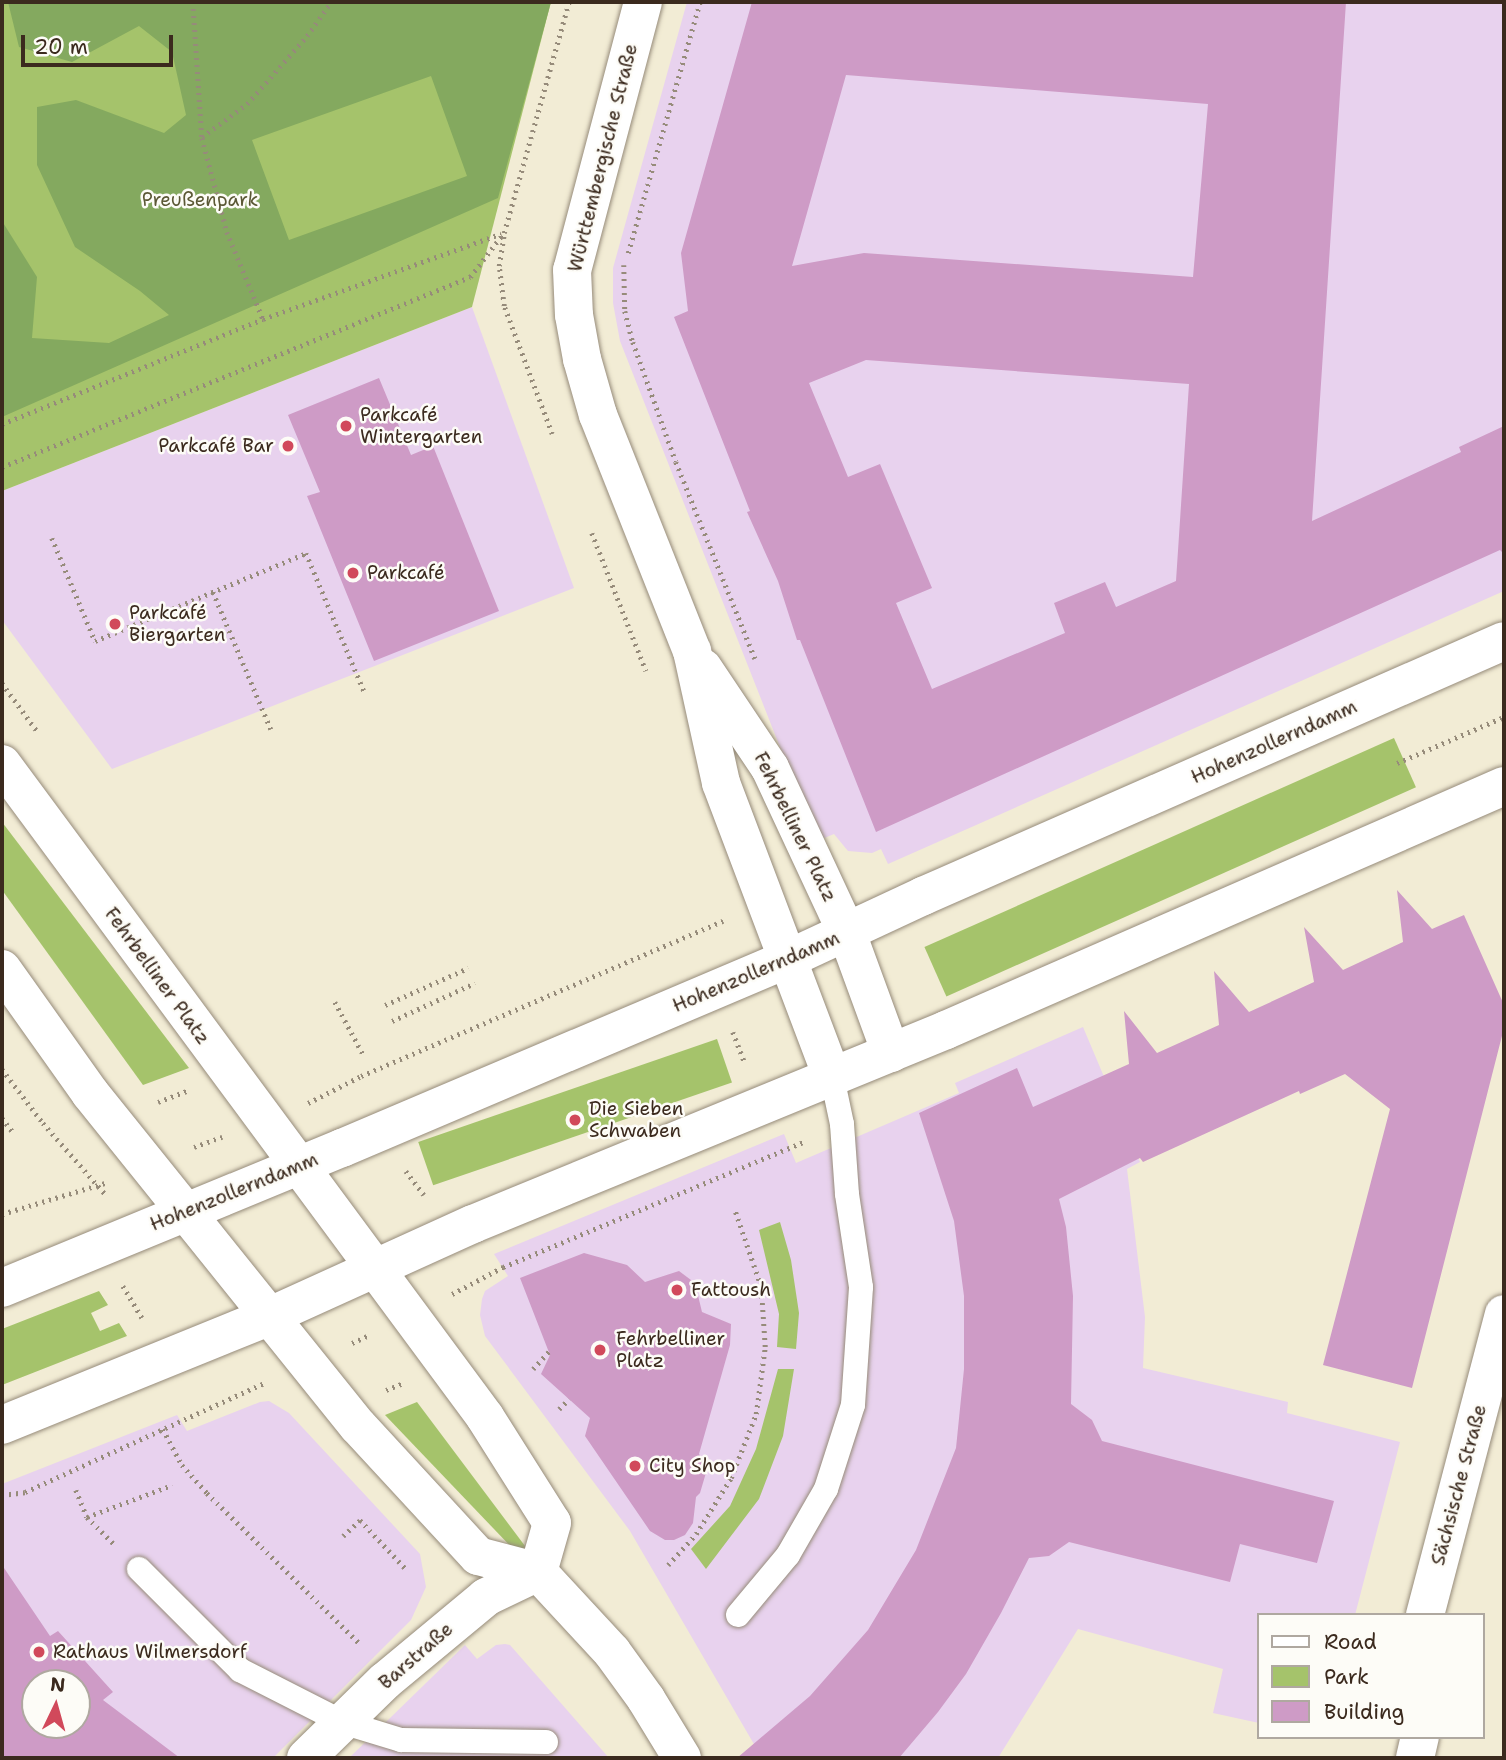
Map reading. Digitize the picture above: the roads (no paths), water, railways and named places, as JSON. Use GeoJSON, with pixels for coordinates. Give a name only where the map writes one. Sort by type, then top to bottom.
{"type":"FeatureCollection","features":[{"type":"Feature","properties":{"kind":"main road","name":"Württembergische Straße"},"geometry":{"type":"LineString","coordinates":[[573,314],[572,270],[643,2]]}},
{"type":"Feature","properties":{"kind":"main road","name":"Fehrbelliner Platz"},"geometry":{"type":"LineString","coordinates":[[573,314],[598,415],[692,651],[720,783],[832,1077]]}},
{"type":"Feature","properties":{"kind":"main road","name":"Hohenzollerndamm"},"geometry":{"type":"LineString","coordinates":[[2,1287],[298,1166],[788,959],[923,896],[1504,641]]}},
{"type":"Feature","properties":{"kind":"main road","name":"Fehrbelliner Platz"},"geometry":{"type":"LineString","coordinates":[[692,651],[770,768],[847,933],[891,1053]]}},
{"type":"Feature","properties":{"kind":"main road","name":"Fehrbelliner Platz"},"geometry":{"type":"LineString","coordinates":[[2,764],[469,1394],[552,1523],[538,1572]]}},
{"type":"Feature","properties":{"kind":"main road"},"geometry":{"type":"LineString","coordinates":[[2,1425],[270,1316],[374,1266],[891,1053],[1504,786]]}},
{"type":"Feature","properties":{"kind":"main road"},"geometry":{"type":"LineString","coordinates":[[2,969],[90,1093],[358,1426],[478,1556],[538,1572],[612,1652],[646,1699],[682,1758]]}},
{"type":"Feature","properties":{"kind":"main road","name":"Sächsische Straße"},"geometry":{"type":"LineString","coordinates":[[1426,1613],[1504,1314]]}},
{"type":"Feature","properties":{"kind":"main road","name":"Barstraße"},"geometry":{"type":"LineString","coordinates":[[306,1758],[342,1722],[486,1597],[538,1572]]}},
{"type":"Feature","properties":{"kind":"main road"},"geometry":{"type":"LineString","coordinates":[[1415,1758],[1420,1739]]}},
{"type":"Feature","properties":{"kind":"lane"},"geometry":{"type":"LineString","coordinates":[[738,1615],[788,1555],[826,1489],[853,1405],[861,1287],[846,1194],[842,1124],[832,1077]]}},
{"type":"Feature","properties":{"kind":"lane"},"geometry":{"type":"LineString","coordinates":[[139,1569],[240,1670],[342,1722],[401,1740],[547,1742]]}},
{"type":"Feature","properties":{"kind":"place","name":"Parkcafé Wintergarten"},"geometry":{"type":"Point","coordinates":[346,426]}},
{"type":"Feature","properties":{"kind":"place","name":"Parkcafé Bar"},"geometry":{"type":"Point","coordinates":[288,446]}},
{"type":"Feature","properties":{"kind":"place","name":"Parkcafé"},"geometry":{"type":"Point","coordinates":[353,573]}},
{"type":"Feature","properties":{"kind":"place","name":"Parkcafé Biergarten"},"geometry":{"type":"Point","coordinates":[115,624]}},
{"type":"Feature","properties":{"kind":"place","name":"Die Sieben Schwaben"},"geometry":{"type":"Point","coordinates":[575,1120]}},
{"type":"Feature","properties":{"kind":"place","name":"Fattoush"},"geometry":{"type":"Point","coordinates":[677,1290]}},
{"type":"Feature","properties":{"kind":"place","name":"Fehrbelliner Platz"},"geometry":{"type":"Point","coordinates":[600,1350]}},
{"type":"Feature","properties":{"kind":"place","name":"City Shop"},"geometry":{"type":"Point","coordinates":[635,1466]}},
{"type":"Feature","properties":{"kind":"place","name":"Rathaus Wilmersdorf"},"geometry":{"type":"Point","coordinates":[39,1652]}},
{"type":"Feature","properties":{"kind":"park label","name":"Preußenpark"},"geometry":{"type":"Point","coordinates":[200,200]}}]}
